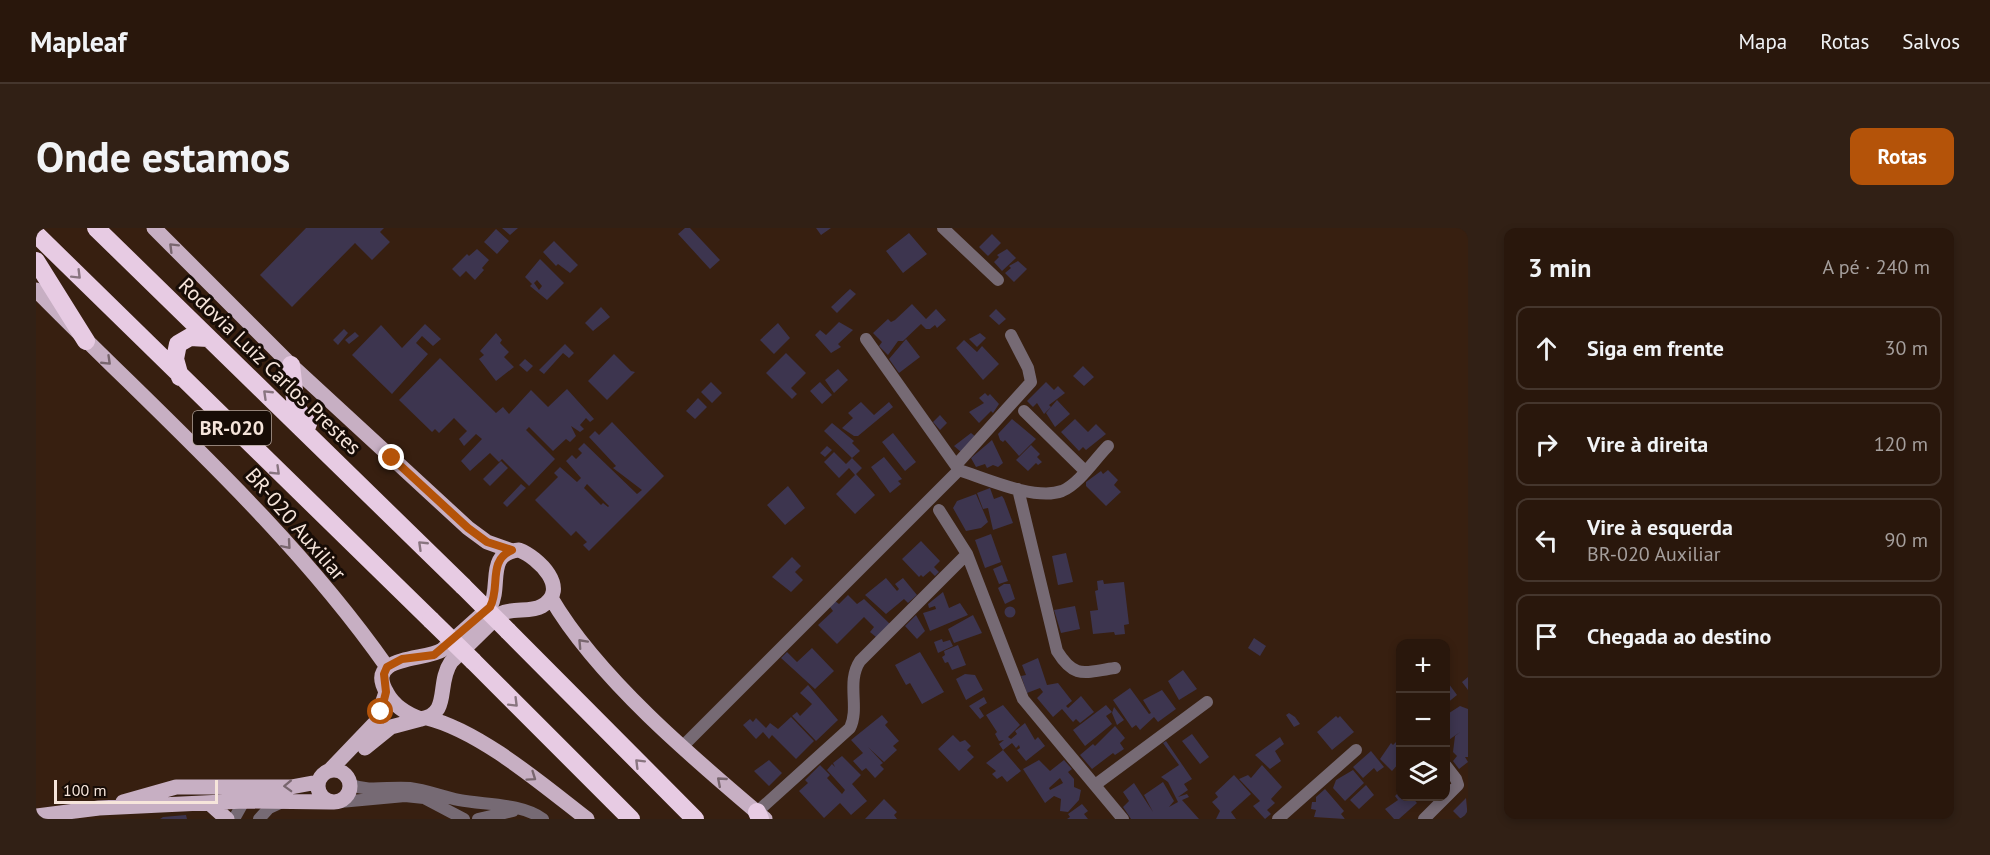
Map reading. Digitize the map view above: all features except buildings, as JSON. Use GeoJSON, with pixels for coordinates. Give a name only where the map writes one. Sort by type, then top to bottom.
{"type":"FeatureCollection","features":[{"type":"Feature","properties":{"kind":"highway","name":"Rodovia Luiz Carlos Prestes"},"geometry":{"type":"LineString","coordinates":[[96,228],[463,586],[695,819]]}},
{"type":"Feature","properties":{"kind":"highway","name":"BR-020"},"geometry":{"type":"LineString","coordinates":[[36,234],[180,378],[473,661],[631,819]]}},
{"type":"Feature","properties":{"kind":"highway"},"geometry":{"type":"LineString","coordinates":[[36,261],[86,340]]}},
{"type":"Feature","properties":{"kind":"highway"},"geometry":{"type":"LineString","coordinates":[[180,378],[175,359],[178,344],[190,337],[208,338]]}},
{"type":"Feature","properties":{"kind":"highway"},"geometry":{"type":"LineString","coordinates":[[291,365],[296,407],[323,448]]}},
{"type":"Feature","properties":{"kind":"main road"},"geometry":{"type":"LineString","coordinates":[[154,228],[291,365],[468,528],[487,542],[529,554],[547,571],[553,588],[551,598],[539,608],[508,610],[500,614],[451,662],[442,681],[441,706],[436,713],[398,723],[385,730],[358,755],[321,796],[335,802]]}},
{"type":"Feature","properties":{"kind":"main road","name":"BR-020 Auxiliar"},"geometry":{"type":"LineString","coordinates":[[36,290],[236,485],[357,627],[387,667]]}},
{"type":"Feature","properties":{"kind":"main road"},"geometry":{"type":"LineString","coordinates":[[99,808],[176,787],[291,787],[336,778],[376,722],[386,692],[384,674],[387,667],[402,659],[434,655],[490,607],[495,598],[498,561],[503,554],[512,550]]}},
{"type":"Feature","properties":{"kind":"main road"},"geometry":{"type":"LineString","coordinates":[[551,598],[569,629],[682,747],[760,817]]}},
{"type":"Feature","properties":{"kind":"main road"},"geometry":{"type":"LineString","coordinates":[[386,692],[404,711],[453,726],[488,747],[587,819]]}},
{"type":"Feature","properties":{"kind":"main road"},"geometry":{"type":"LineString","coordinates":[[36,816],[99,808],[244,801],[335,802],[347,796],[336,778]]}},
{"type":"Feature","properties":{"kind":"main road"},"geometry":{"type":"LineString","coordinates":[[244,801],[257,786]]}},
{"type":"Feature","properties":{"kind":"main road"},"geometry":{"type":"LineString","coordinates":[[208,803],[227,819]]}},
{"type":"Feature","properties":{"kind":"street"},"geometry":{"type":"LineString","coordinates":[[943,228],[998,280]]}},
{"type":"Feature","properties":{"kind":"street"},"geometry":{"type":"LineString","coordinates":[[682,747],[957,467],[1031,382],[1028,368],[1011,335]]}},
{"type":"Feature","properties":{"kind":"street"},"geometry":{"type":"LineString","coordinates":[[866,339],[957,467],[1018,489],[1051,493],[1063,491],[1108,446]]}},
{"type":"Feature","properties":{"kind":"street"},"geometry":{"type":"LineString","coordinates":[[1024,411],[1085,471]]}},
{"type":"Feature","properties":{"kind":"street"},"geometry":{"type":"LineString","coordinates":[[1018,489],[1057,651],[1074,672],[1115,668]]}},
{"type":"Feature","properties":{"kind":"street"},"geometry":{"type":"LineString","coordinates":[[939,510],[967,554],[1023,699],[1123,819]]}},
{"type":"Feature","properties":{"kind":"street"},"geometry":{"type":"LineString","coordinates":[[760,817],[850,728],[853,721],[852,676],[860,661],[967,554]]}},
{"type":"Feature","properties":{"kind":"street"},"geometry":{"type":"LineString","coordinates":[[1095,785],[1207,702]]}},
{"type":"Feature","properties":{"kind":"street"},"geometry":{"type":"LineString","coordinates":[[1278,819],[1356,750]]}},
{"type":"Feature","properties":{"kind":"street"},"geometry":{"type":"LineString","coordinates":[[1450,771],[1458,786],[1450,796]]}},
{"type":"Feature","properties":{"kind":"street"},"geometry":{"type":"LineString","coordinates":[[336,778],[368,789],[408,788],[459,800],[531,810],[543,819]]}},
{"type":"Feature","properties":{"kind":"street"},"geometry":{"type":"LineString","coordinates":[[335,802],[405,796],[424,798],[459,818]]}},
{"type":"Feature","properties":{"kind":"street"},"geometry":{"type":"LineString","coordinates":[[459,800],[459,818]]}},
{"type":"Feature","properties":{"kind":"street"},"geometry":{"type":"LineString","coordinates":[[234,819],[244,801]]}},
{"type":"Feature","properties":{"kind":"street"},"geometry":{"type":"LineString","coordinates":[[259,819],[268,808],[284,801]]}},
{"type":"Feature","properties":{"kind":"street"},"geometry":{"type":"LineString","coordinates":[[473,801],[476,819],[520,809]]}},
{"type":"Feature","properties":{"kind":"street"},"geometry":{"type":"LineString","coordinates":[[1424,819],[1444,801]]}},
{"type":"Feature","properties":{"kind":"route"},"geometry":{"type":"LineString","coordinates":[[381,712],[386,692],[383,684],[387,667],[402,659],[434,655],[490,607],[495,598],[495,571],[498,561],[503,554],[512,550],[487,542],[468,528],[392,458]]}}]}
